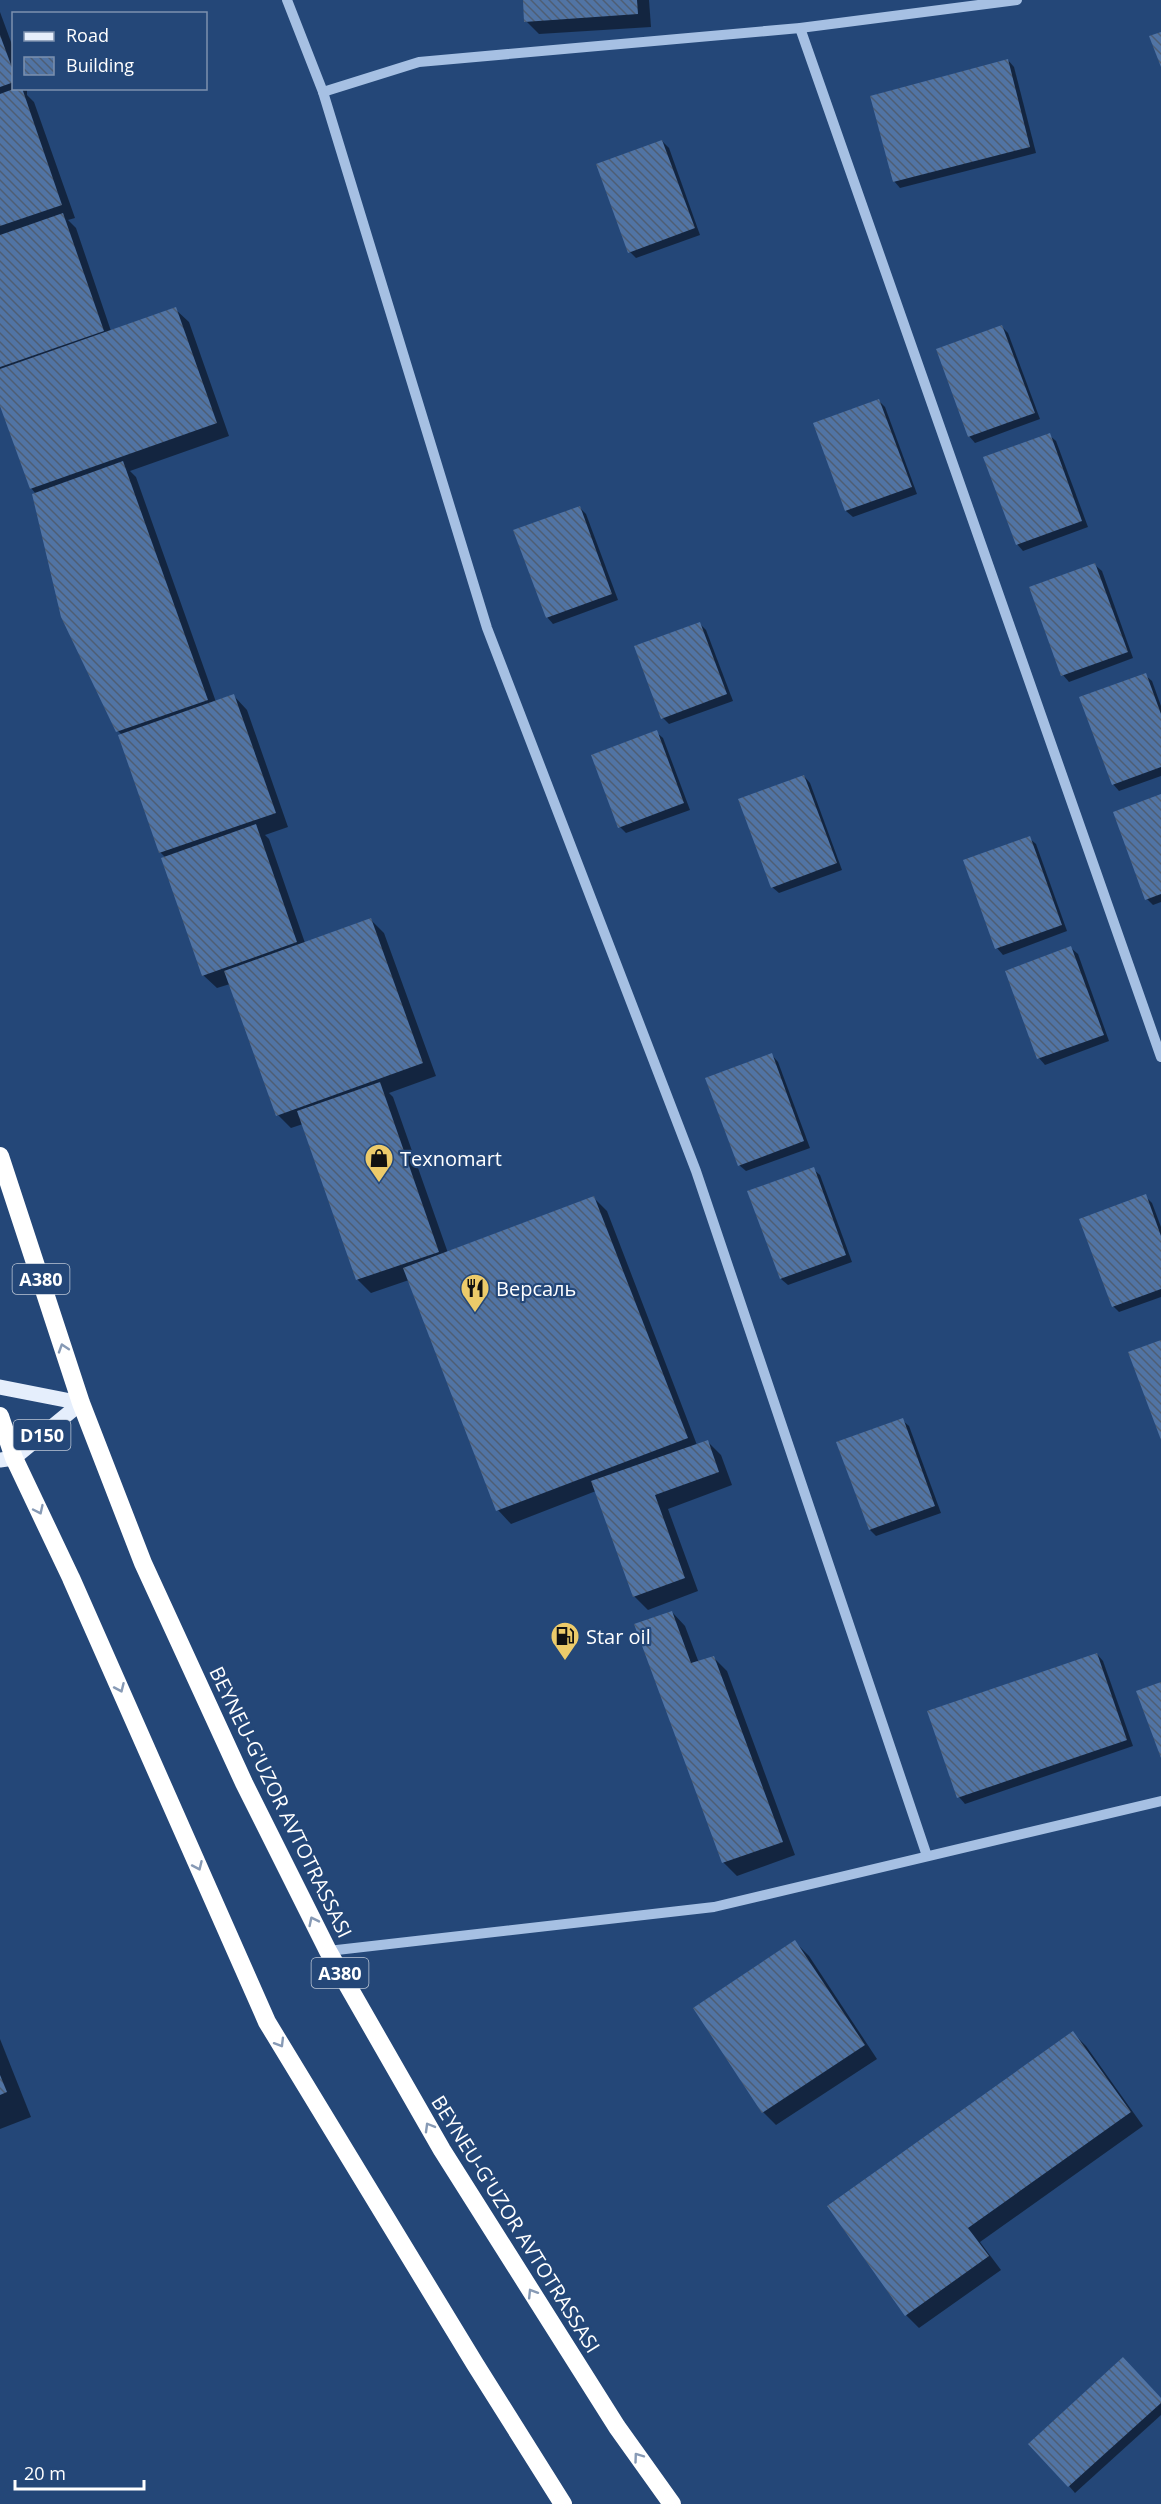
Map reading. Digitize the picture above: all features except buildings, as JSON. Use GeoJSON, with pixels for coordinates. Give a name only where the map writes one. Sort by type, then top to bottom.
{"type":"FeatureCollection","features":[{"type":"Feature","properties":{"kind":"highway","name":"A380"},"geometry":{"type":"LineString","coordinates":[[0,1156],[81,1403]]}},
{"type":"Feature","properties":{"kind":"highway","name":"BEYNEU-G'UZOR AVTOTRASSASI"},"geometry":{"type":"LineString","coordinates":[[81,1403],[143,1563],[244,1783],[328,1951],[442,2150],[616,2427],[672,2504]]}},
{"type":"Feature","properties":{"kind":"highway"},"geometry":{"type":"LineString","coordinates":[[0,1416],[7,1459],[71,1578],[267,2022],[475,2364],[564,2504]]}},
{"type":"Feature","properties":{"kind":"main road","name":"D150"},"geometry":{"type":"LineString","coordinates":[[0,1387],[81,1403]]}},
{"type":"Feature","properties":{"kind":"main road","name":"D150"},"geometry":{"type":"LineString","coordinates":[[7,1459],[81,1403]]}},
{"type":"Feature","properties":{"kind":"street"},"geometry":{"type":"LineString","coordinates":[[287,0],[323,92],[487,628],[696,1171],[927,1856]]}},
{"type":"Feature","properties":{"kind":"street"},"geometry":{"type":"LineString","coordinates":[[323,92],[419,62],[800,28],[1017,0]]}},
{"type":"Feature","properties":{"kind":"street"},"geometry":{"type":"LineString","coordinates":[[800,28],[1161,1057]]}},
{"type":"Feature","properties":{"kind":"street"},"geometry":{"type":"LineString","coordinates":[[328,1951],[714,1907],[1161,1801]]}},
{"type":"Feature","properties":{"kind":"place","name":"Texnomart"},"geometry":{"type":"Point","coordinates":[379,1184]}},
{"type":"Feature","properties":{"kind":"place","name":"Версаль"},"geometry":{"type":"Point","coordinates":[475,1314]}},
{"type":"Feature","properties":{"kind":"place","name":"Star oil"},"geometry":{"type":"Point","coordinates":[565,1662]}}]}
